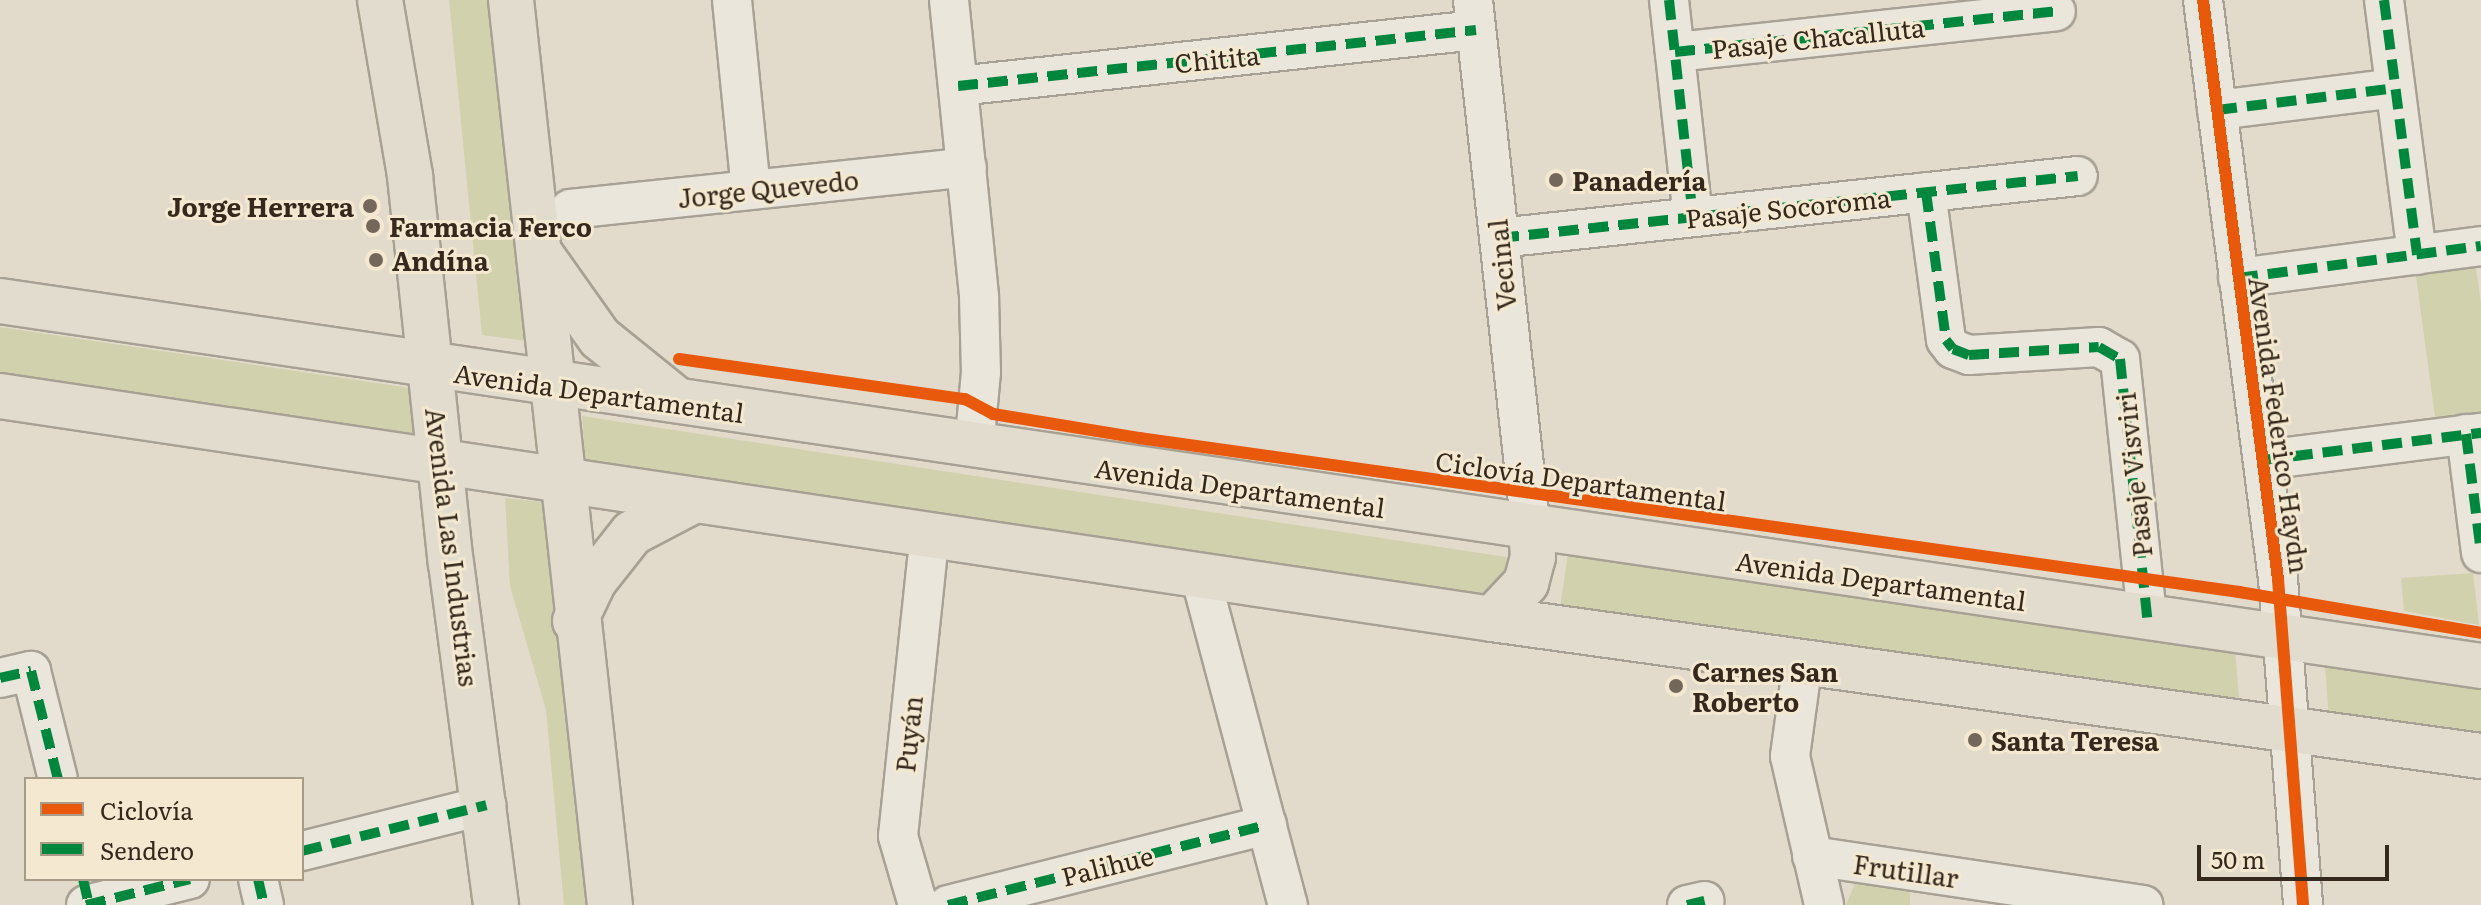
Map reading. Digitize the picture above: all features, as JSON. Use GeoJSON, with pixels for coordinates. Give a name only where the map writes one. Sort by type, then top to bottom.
{"type":"FeatureCollection","features":[{"type":"Feature","properties":{"kind":"main road","name":"Avenida Las Industrias"},"geometry":{"type":"LineString","coordinates":[[380,0],[402,118],[432,367],[440,462],[486,805],[496,905]]}},
{"type":"Feature","properties":{"kind":"main road"},"geometry":{"type":"LineString","coordinates":[[511,0],[575,621],[610,905]]}},
{"type":"Feature","properties":{"kind":"main road"},"geometry":{"type":"LineString","coordinates":[[535,245],[600,338],[655,386],[685,404]]}},
{"type":"Feature","properties":{"kind":"main road","name":"Avenida Departamental"},"geometry":{"type":"LineString","coordinates":[[0,301],[1531,530],[2481,666]]}},
{"type":"Feature","properties":{"kind":"main road"},"geometry":{"type":"LineString","coordinates":[[0,396],[1492,619],[2481,756]]}},
{"type":"Feature","properties":{"kind":"main road"},"geometry":{"type":"LineString","coordinates":[[575,621],[594,581],[632,533],[693,501]]}},
{"type":"Feature","properties":{"kind":"main road"},"geometry":{"type":"LineString","coordinates":[[1492,619],[1526,583],[1533,557],[1531,530]]}},
{"type":"Feature","properties":{"kind":"street"},"geometry":{"type":"LineString","coordinates":[[732,0],[751,189]]}},
{"type":"Feature","properties":{"kind":"street"},"geometry":{"type":"LineString","coordinates":[[949,0],[981,332],[974,447]]}},
{"type":"Feature","properties":{"kind":"street"},"geometry":{"type":"LineString","coordinates":[[1669,0],[1693,217]]}},
{"type":"Feature","properties":{"kind":"street","name":"Avenida Federico Haydn"},"geometry":{"type":"LineString","coordinates":[[2203,0],[2284,638],[2303,905]]}},
{"type":"Feature","properties":{"kind":"street"},"geometry":{"type":"LineString","coordinates":[[2384,0],[2417,255]]}},
{"type":"Feature","properties":{"kind":"street","name":"Pasaje Chacalluta"},"geometry":{"type":"LineString","coordinates":[[1675,52],[2056,11]]}},
{"type":"Feature","properties":{"kind":"street","name":"Chitita"},"geometry":{"type":"LineString","coordinates":[[958,86],[1474,15]]}},
{"type":"Feature","properties":{"kind":"street","name":"Vecinal"},"geometry":{"type":"LineString","coordinates":[[1474,15],[1531,530]]}},
{"type":"Feature","properties":{"kind":"street"},"geometry":{"type":"LineString","coordinates":[[2217,110],[2395,88]]}},
{"type":"Feature","properties":{"kind":"street","name":"Jorge Quevedo"},"geometry":{"type":"LineString","coordinates":[[570,209],[967,167]]}},
{"type":"Feature","properties":{"kind":"street","name":"Pasaje Socoroma"},"geometry":{"type":"LineString","coordinates":[[1499,238],[2078,176]]}},
{"type":"Feature","properties":{"kind":"street","name":"Pasaje Visviri"},"geometry":{"type":"LineString","coordinates":[[1926,192],[1946,340],[1953,349],[1969,355],[2099,347],[2115,352],[2122,367],[2147,618]]}},
{"type":"Feature","properties":{"kind":"street"},"geometry":{"type":"LineString","coordinates":[[2238,278],[2481,246]]}},
{"type":"Feature","properties":{"kind":"street"},"geometry":{"type":"LineString","coordinates":[[2263,460],[2473,434],[2481,553]]}},
{"type":"Feature","properties":{"kind":"street","name":"Puyán"},"geometry":{"type":"LineString","coordinates":[[918,905],[898,836],[927,560]]}},
{"type":"Feature","properties":{"kind":"street"},"geometry":{"type":"LineString","coordinates":[[1200,575],[1288,905]]}},
{"type":"Feature","properties":{"kind":"street"},"geometry":{"type":"LineString","coordinates":[[1803,661],[1790,756],[1824,905]]}},
{"type":"Feature","properties":{"kind":"street"},"geometry":{"type":"LineString","coordinates":[[16,675],[57,777]]}},
{"type":"Feature","properties":{"kind":"street"},"geometry":{"type":"LineString","coordinates":[[304,850],[486,805]]}},
{"type":"Feature","properties":{"kind":"street","name":"Palihue"},"geometry":{"type":"LineString","coordinates":[[948,905],[1267,825]]}},
{"type":"Feature","properties":{"kind":"street","name":"Frutillar"},"geometry":{"type":"LineString","coordinates":[[1812,856],[2078,900],[2143,905]]}},
{"type":"Feature","properties":{"kind":"street"},"geometry":{"type":"LineString","coordinates":[[83,881],[88,905],[182,881]]}},
{"type":"Feature","properties":{"kind":"street"},"geometry":{"type":"LineString","coordinates":[[258,881],[264,905]]}},
{"type":"Feature","properties":{"kind":"green space"},"geometry":{"type":"Polygon","coordinates":[[[449,0],[498,0],[535,342],[482,335],[449,0]]]}},
{"type":"Feature","properties":{"kind":"green space"},"geometry":{"type":"Polygon","coordinates":[[[2474,253],[2481,304],[2481,427],[2437,432],[2414,261],[2474,253]]]}},
{"type":"Feature","properties":{"kind":"green space"},"geometry":{"type":"Polygon","coordinates":[[[0,327],[417,389],[421,436],[0,376],[0,327]]]}},
{"type":"Feature","properties":{"kind":"green space"},"geometry":{"type":"Polygon","coordinates":[[[582,416],[1506,557],[1511,583],[1497,602],[586,470],[582,416]]]}},
{"type":"Feature","properties":{"kind":"green space"},"geometry":{"type":"Polygon","coordinates":[[[505,498],[553,503],[601,905],[564,905],[546,710],[510,586],[505,498]]]}},
{"type":"Feature","properties":{"kind":"green space"},"geometry":{"type":"Polygon","coordinates":[[[1568,554],[2235,650],[2240,708],[1559,614],[1568,554]]]}},
{"type":"Feature","properties":{"kind":"green space"},"geometry":{"type":"Polygon","coordinates":[[[2473,573],[2479,625],[2404,611],[2401,578],[2473,573]]]}},
{"type":"Feature","properties":{"kind":"green space"},"geometry":{"type":"Polygon","coordinates":[[[2325,664],[2481,686],[2481,738],[2329,722],[2325,664]]]}},
{"type":"Feature","properties":{"kind":"green space"},"geometry":{"type":"Polygon","coordinates":[[[1855,883],[1910,892],[1910,905],[1846,905],[1855,883]]]}},
{"type":"Feature","properties":{"kind":"marked path"},"geometry":{"type":"LineString","coordinates":[[1669,0],[1693,217]]}},
{"type":"Feature","properties":{"kind":"marked path"},"geometry":{"type":"LineString","coordinates":[[2384,0],[2417,255]]}},
{"type":"Feature","properties":{"kind":"marked path"},"geometry":{"type":"LineString","coordinates":[[1675,52],[2056,11]]}},
{"type":"Feature","properties":{"kind":"marked path"},"geometry":{"type":"LineString","coordinates":[[958,86],[1476,30]]}},
{"type":"Feature","properties":{"kind":"marked path"},"geometry":{"type":"LineString","coordinates":[[2217,110],[2395,88]]}},
{"type":"Feature","properties":{"kind":"marked path"},"geometry":{"type":"LineString","coordinates":[[1499,238],[2078,176]]}},
{"type":"Feature","properties":{"kind":"marked path"},"geometry":{"type":"LineString","coordinates":[[1926,192],[1946,340],[1953,349],[1969,355],[2099,347],[2120,359],[2147,618]]}},
{"type":"Feature","properties":{"kind":"marked path"},"geometry":{"type":"LineString","coordinates":[[2238,278],[2481,246]]}},
{"type":"Feature","properties":{"kind":"marked path"},"geometry":{"type":"LineString","coordinates":[[2263,460],[2481,433]]}},
{"type":"Feature","properties":{"kind":"marked path"},"geometry":{"type":"LineString","coordinates":[[2466,434],[2481,553]]}},
{"type":"Feature","properties":{"kind":"marked path"},"geometry":{"type":"LineString","coordinates":[[0,678],[31,671],[58,777]]}},
{"type":"Feature","properties":{"kind":"marked path"},"geometry":{"type":"LineString","coordinates":[[304,850],[486,805]]}},
{"type":"Feature","properties":{"kind":"marked path"},"geometry":{"type":"LineString","coordinates":[[948,905],[1267,825]]}},
{"type":"Feature","properties":{"kind":"marked path"},"geometry":{"type":"LineString","coordinates":[[83,881],[89,904]]}},
{"type":"Feature","properties":{"kind":"marked path"},"geometry":{"type":"LineString","coordinates":[[86,905],[182,881]]}},
{"type":"Feature","properties":{"kind":"marked path"},"geometry":{"type":"LineString","coordinates":[[258,881],[264,905]]}},
{"type":"Feature","properties":{"kind":"marked path"},"geometry":{"type":"LineString","coordinates":[[1687,905],[1705,901]]}},
{"type":"Feature","properties":{"kind":"cycle path"},"geometry":{"type":"LineString","coordinates":[[2203,0],[2278,579],[2303,905]]}},
{"type":"Feature","properties":{"kind":"cycle path","name":"Ciclovía Departamental"},"geometry":{"type":"LineString","coordinates":[[679,359],[965,399],[993,414],[1139,438],[2239,592],[2481,633]]}},
{"type":"Feature","properties":{"kind":"place","name":"Panadería"},"geometry":{"type":"Point","coordinates":[1556,180]}},
{"type":"Feature","properties":{"kind":"place","name":"Jorge Herrera"},"geometry":{"type":"Point","coordinates":[370,206]}},
{"type":"Feature","properties":{"kind":"place","name":"Farmacia Ferco"},"geometry":{"type":"Point","coordinates":[373,226]}},
{"type":"Feature","properties":{"kind":"place","name":"Andína"},"geometry":{"type":"Point","coordinates":[376,260]}},
{"type":"Feature","properties":{"kind":"place","name":"Carnes San Roberto"},"geometry":{"type":"Point","coordinates":[1676,686]}},
{"type":"Feature","properties":{"kind":"place","name":"Santa Teresa"},"geometry":{"type":"Point","coordinates":[1975,740]}}]}
